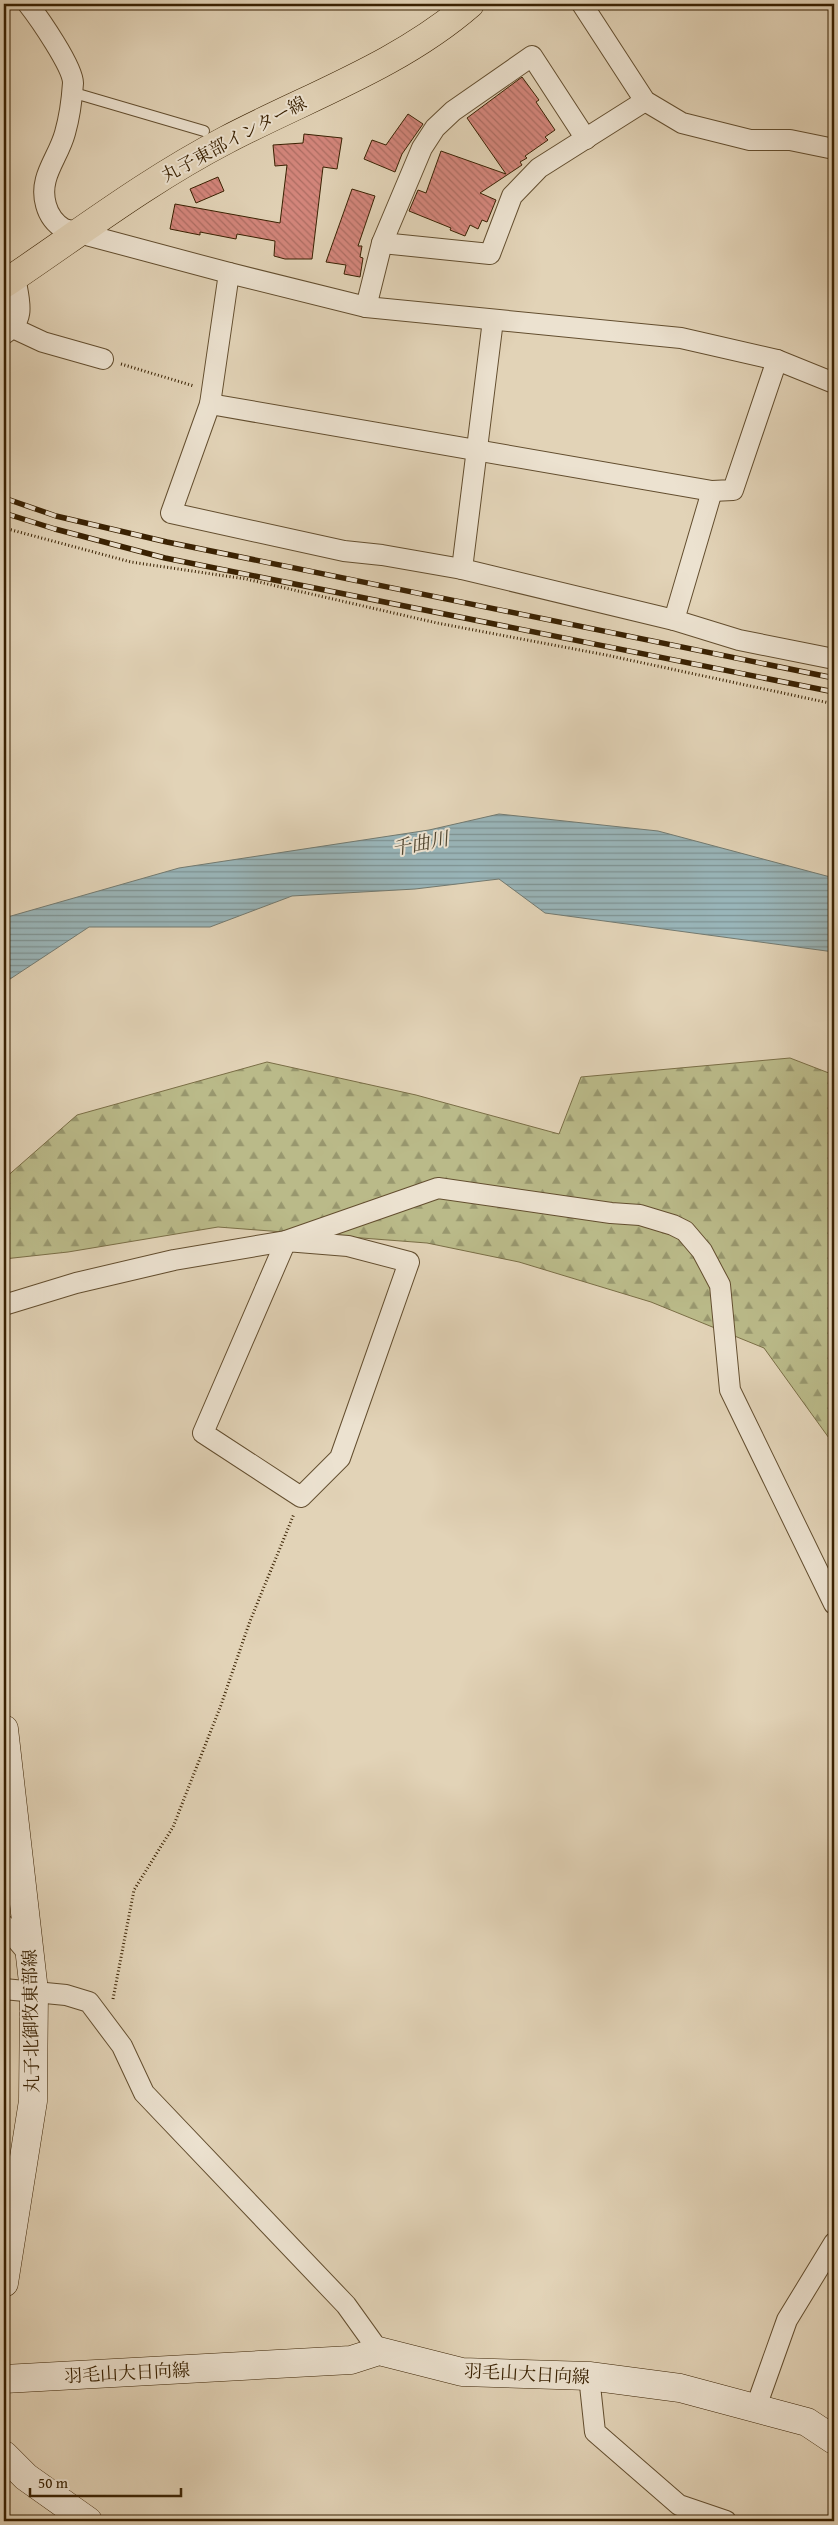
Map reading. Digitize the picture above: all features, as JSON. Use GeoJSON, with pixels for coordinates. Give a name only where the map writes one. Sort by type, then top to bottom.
{"type":"FeatureCollection","features":[{"type":"Feature","properties":{"kind":"main road","name":"丸子東部インター線"},"geometry":{"type":"LineString","coordinates":[[9,280],[75,233],[163,176],[210,149],[401,52],[470,4]]}},
{"type":"Feature","properties":{"kind":"main road","name":"丸子北御牧東部線"},"geometry":{"type":"LineString","coordinates":[[4,1729],[32,1958],[34,1990],[33,2102],[4,2283]]}},
{"type":"Feature","properties":{"kind":"main road","name":"羽毛山大日向線"},"geometry":{"type":"LineString","coordinates":[[4,2379],[351,2360],[379,2351],[462,2372],[589,2376],[680,2388],[807,2422],[834,2440]]}},
{"type":"Feature","properties":{"kind":"main road"},"geometry":{"type":"LineString","coordinates":[[4,2455],[26,2476],[88,2521]]}},
{"type":"Feature","properties":{"kind":"street"},"geometry":{"type":"LineString","coordinates":[[28,4],[39,18],[58,50],[73,82],[65,133],[47,174],[44,196],[51,218],[56,225],[75,233],[366,307],[681,338],[777,360],[834,383]]}},
{"type":"Feature","properties":{"kind":"street"},"geometry":{"type":"LineString","coordinates":[[582,4],[645,101],[682,123],[750,140],[790,140],[834,149]]}},
{"type":"Feature","properties":{"kind":"street"},"geometry":{"type":"LineString","coordinates":[[366,307],[382,244],[422,148],[435,128],[453,111],[532,56],[586,139]]}},
{"type":"Feature","properties":{"kind":"street"},"geometry":{"type":"LineString","coordinates":[[382,244],[490,254],[512,196],[539,168],[645,101]]}},
{"type":"Feature","properties":{"kind":"street"},"geometry":{"type":"LineString","coordinates":[[229,273],[211,397],[171,514],[344,551],[382,555],[462,569],[674,620],[739,640],[834,659]]}},
{"type":"Feature","properties":{"kind":"street"},"geometry":{"type":"LineString","coordinates":[[9,280],[20,314],[8,331],[103,358]]}},
{"type":"Feature","properties":{"kind":"street"},"geometry":{"type":"LineString","coordinates":[[462,569],[493,320]]}},
{"type":"Feature","properties":{"kind":"street"},"geometry":{"type":"LineString","coordinates":[[211,397],[476,450],[712,491],[733,490],[777,360]]}},
{"type":"Feature","properties":{"kind":"street"},"geometry":{"type":"LineString","coordinates":[[674,620],[712,491]]}},
{"type":"Feature","properties":{"kind":"street"},"geometry":{"type":"LineString","coordinates":[[4,1305],[76,1283],[174,1260],[286,1240],[438,1188],[611,1213],[640,1215],[673,1225],[685,1232],[702,1251],[720,1285],[730,1390],[834,1604]]}},
{"type":"Feature","properties":{"kind":"street"},"geometry":{"type":"LineString","coordinates":[[286,1240],[348,1246],[409,1262],[340,1458],[301,1497],[203,1433],[286,1240]]}},
{"type":"Feature","properties":{"kind":"street"},"geometry":{"type":"LineString","coordinates":[[4,1925],[32,1958]]}},
{"type":"Feature","properties":{"kind":"street"},"geometry":{"type":"LineString","coordinates":[[4,1989],[34,1990],[66,1995],[89,2002],[108,2024],[122,2046],[144,2093],[346,2305],[379,2351]]}},
{"type":"Feature","properties":{"kind":"street"},"geometry":{"type":"LineString","coordinates":[[756,2407],[787,2320],[834,2243]]}},
{"type":"Feature","properties":{"kind":"street"},"geometry":{"type":"LineString","coordinates":[[589,2376],[595,2432],[679,2505],[726,2521]]}},
{"type":"Feature","properties":{"kind":"lane"},"geometry":{"type":"LineString","coordinates":[[71,92],[204,132]]}},
{"type":"Feature","properties":{"kind":"path"},"geometry":{"type":"LineString","coordinates":[[103,358],[178,382],[211,397]]}},
{"type":"Feature","properties":{"kind":"path"},"geometry":{"type":"LineString","coordinates":[[4,528],[132,562],[246,579],[437,623],[606,655],[834,704]]}},
{"type":"Feature","properties":{"kind":"path"},"geometry":{"type":"LineString","coordinates":[[108,2024],[134,1890],[173,1827],[221,1705],[250,1621],[301,1497]]}},
{"type":"Feature","properties":{"kind":"green space"},"geometry":{"type":"Polygon","coordinates":[[[790,1058],[834,1075],[834,1445],[764,1348],[651,1302],[519,1262],[427,1243],[218,1227],[68,1252],[4,1259],[4,1179],[77,1115],[267,1062],[416,1095],[559,1134],[581,1077],[790,1058]]]}},
{"type":"Feature","properties":{"kind":"water","name":"千曲川"},"geometry":{"type":"Polygon","coordinates":[[[499,814],[658,831],[834,878],[834,952],[545,913],[499,879],[415,889],[292,896],[210,927],[89,927],[4,983],[4,918],[179,868],[429,830],[499,814]]]}},
{"type":"Feature","properties":{"kind":"building"},"geometry":{"type":"Polygon","coordinates":[[[522,77],[539,100],[536,102],[555,130],[545,137],[548,140],[525,156],[527,158],[520,162],[522,165],[480,193],[496,200],[487,222],[482,220],[478,229],[470,225],[465,236],[450,230],[451,228],[409,211],[418,190],[426,193],[441,151],[506,174],[467,118],[522,77]]]}},
{"type":"Feature","properties":{"kind":"building"},"geometry":{"type":"Polygon","coordinates":[[[408,114],[423,124],[402,154],[395,172],[364,159],[372,140],[386,145],[408,114]]]}},
{"type":"Feature","properties":{"kind":"building"},"geometry":{"type":"Polygon","coordinates":[[[304,134],[342,138],[337,169],[323,167],[312,259],[285,259],[274,256],[275,241],[237,234],[236,239],[200,232],[200,235],[170,229],[175,204],[280,223],[287,165],[275,166],[273,145],[303,143],[304,134]]]}},
{"type":"Feature","properties":{"kind":"building"},"geometry":{"type":"Polygon","coordinates":[[[218,177],[224,191],[196,203],[190,189],[218,177]]]}},
{"type":"Feature","properties":{"kind":"building"},"geometry":{"type":"Polygon","coordinates":[[[352,189],[375,196],[358,246],[362,246],[360,257],[363,258],[360,277],[344,274],[346,265],[326,262],[352,189]]]}},
{"type":"Feature","properties":{"kind":"railway"},"geometry":{"type":"LineString","coordinates":[[4,498],[56,516],[167,542],[834,678]]}},
{"type":"Feature","properties":{"kind":"railway"},"geometry":{"type":"LineString","coordinates":[[4,513],[55,529],[165,558],[834,692]]}}]}
